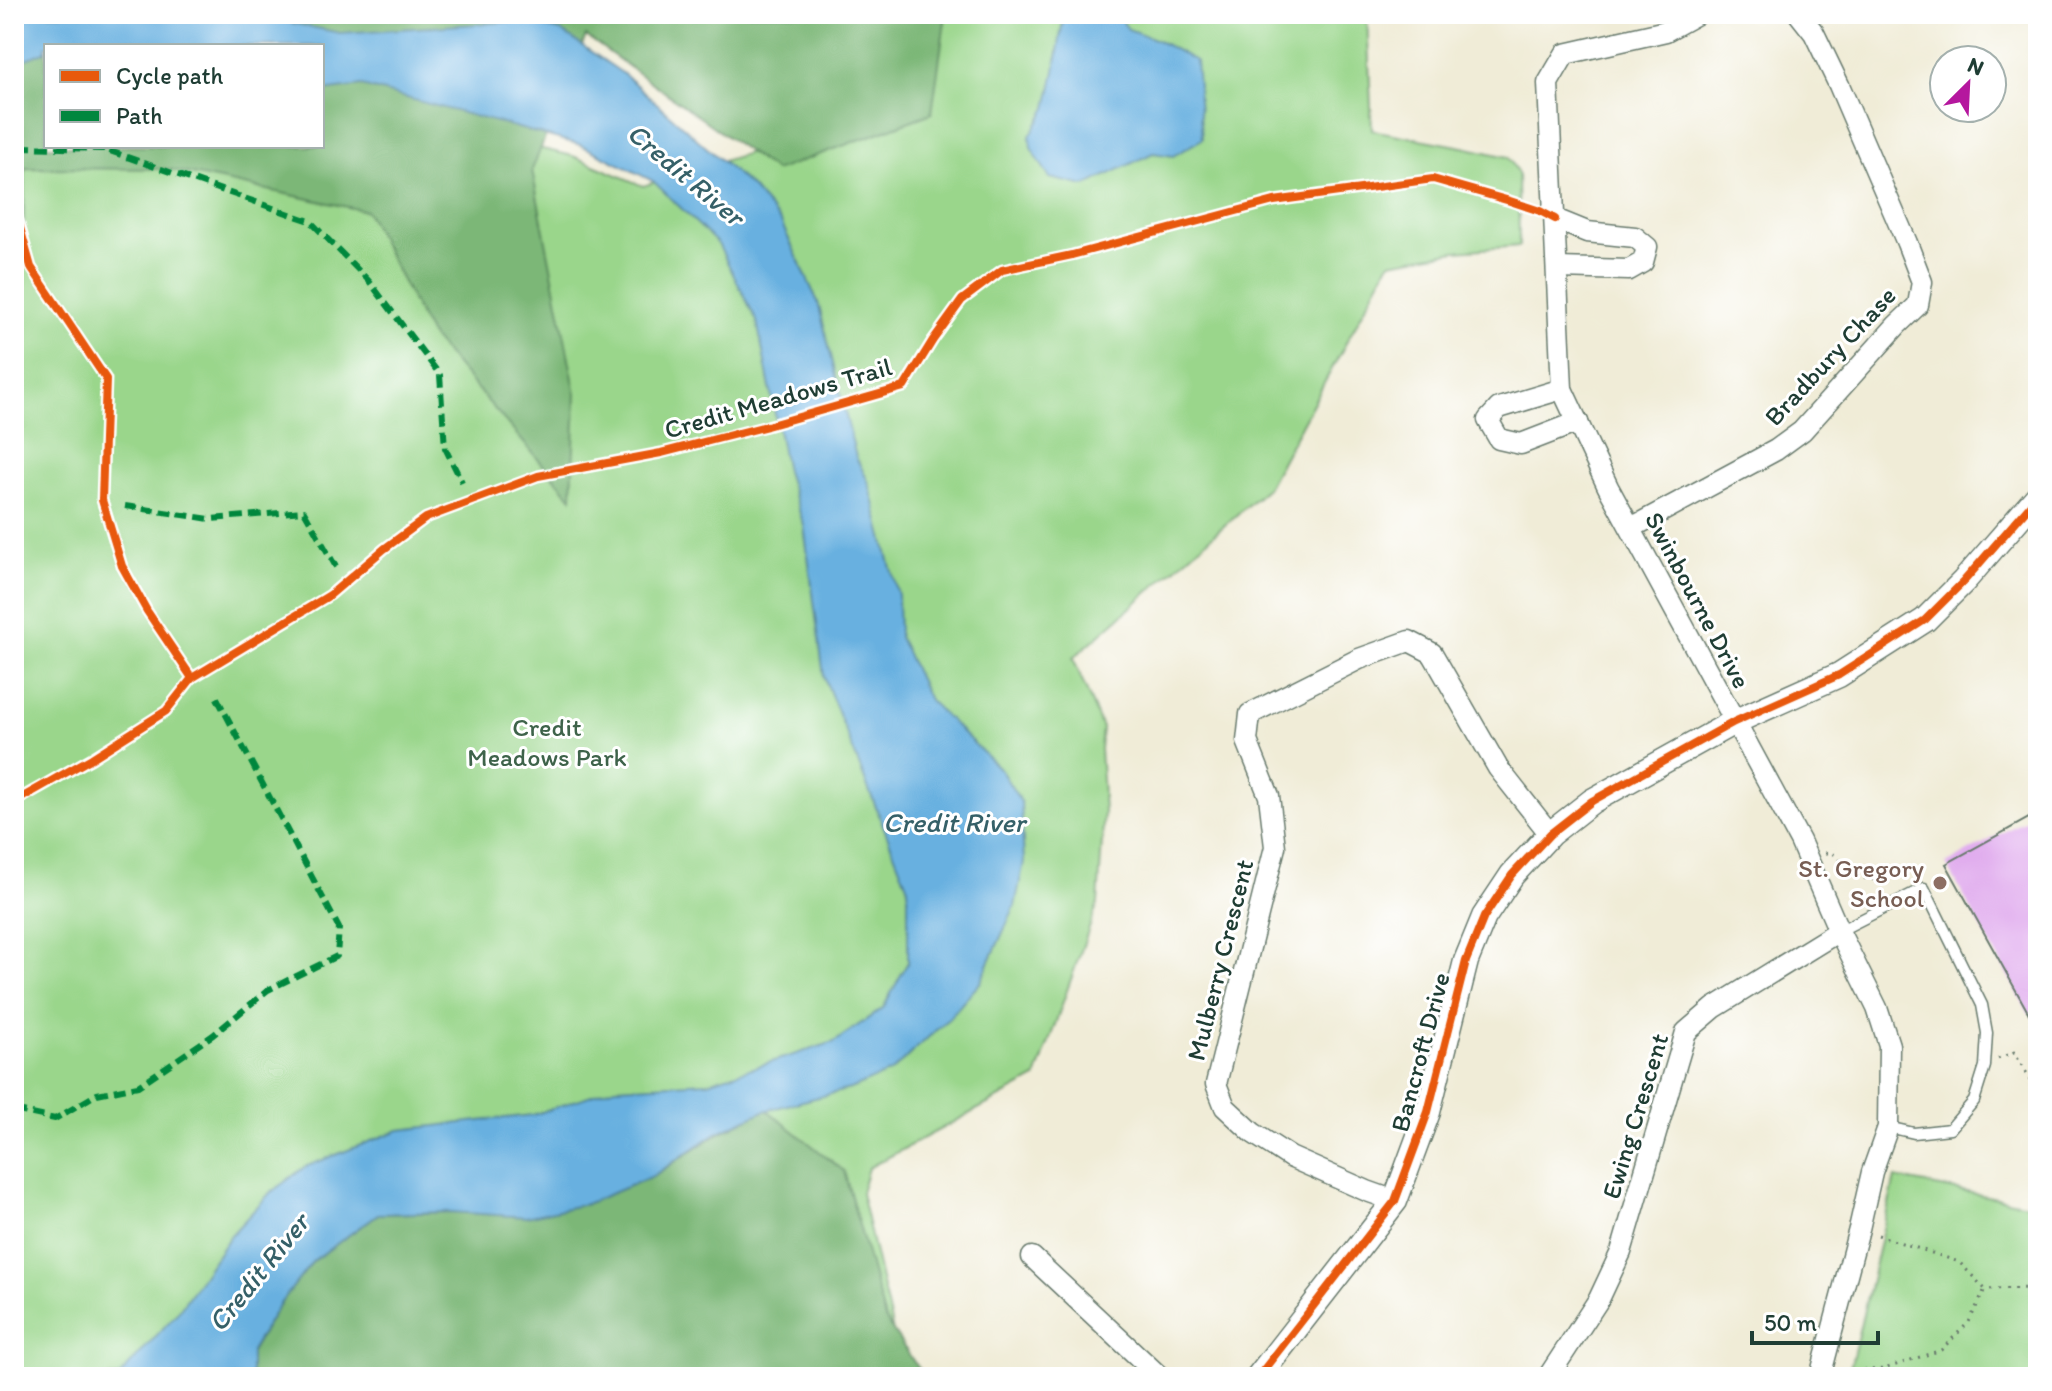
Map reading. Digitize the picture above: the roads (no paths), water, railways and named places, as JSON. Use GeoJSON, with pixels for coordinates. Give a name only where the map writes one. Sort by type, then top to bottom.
{"type":"FeatureCollection","features":[{"type":"Feature","properties":{"kind":"street","name":"Swinbourne Drive"},"geometry":{"type":"LineString","coordinates":[[1697,14],[1666,31],[1565,54],[1548,83],[1562,389],[1608,487],[1805,854],[1877,1008],[1889,1045],[1888,1127],[1872,1172],[1821,1375]]}},
{"type":"Feature","properties":{"kind":"street","name":"Bradbury Chase"},"geometry":{"type":"LineString","coordinates":[[1631,528],[1776,450],[1802,431],[1918,305],[1922,282],[1907,243],[1839,85],[1814,33],[1799,14]]}},
{"type":"Feature","properties":{"kind":"street"},"geometry":{"type":"LineString","coordinates":[[1555,219],[1587,232],[1635,237],[1647,247],[1643,262],[1629,270],[1558,268]]}},
{"type":"Feature","properties":{"kind":"street"},"geometry":{"type":"LineString","coordinates":[[1562,389],[1499,408],[1488,420],[1499,439],[1521,444],[1578,422]]}},
{"type":"Feature","properties":{"kind":"street","name":"Bancroft Drive"},"geometry":{"type":"LineString","coordinates":[[1258,1377],[1395,1201],[1428,1112],[1466,961],[1484,917],[1512,875],[1550,834],[1592,801],[1734,722],[1839,675],[1925,620],[1964,581],[2038,496]]}},
{"type":"Feature","properties":{"kind":"street","name":"Mulberry Crescent"},"geometry":{"type":"LineString","coordinates":[[1395,1201],[1290,1157],[1253,1133],[1225,1107],[1216,1084],[1275,847],[1269,796],[1247,741],[1250,714],[1359,659],[1409,641],[1432,653],[1498,768],[1550,834]]}},
{"type":"Feature","properties":{"kind":"street","name":"Ewing Crescent"},"geometry":{"type":"LineString","coordinates":[[1548,1377],[1599,1299],[1621,1252],[1686,1032],[1714,1008],[1839,931]]}},
{"type":"Feature","properties":{"kind":"street"},"geometry":{"type":"LineString","coordinates":[[1032,1257],[1160,1377]]}},
{"type":"Feature","properties":{"kind":"lane"},"geometry":{"type":"LineString","coordinates":[[1839,931],[1924,888],[1982,1005],[1987,1033],[1985,1066],[1974,1101],[1950,1129],[1914,1133],[1888,1127]]}},
{"type":"Feature","properties":{"kind":"water","name":"Credit River"},"geometry":{"type":"Polygon","coordinates":[[[14,14],[249,14],[340,33],[521,21],[561,31],[625,75],[751,187],[781,222],[818,302],[856,457],[869,483],[898,595],[899,637],[929,700],[1000,769],[1021,802],[1024,862],[1015,906],[980,983],[948,1019],[891,1072],[850,1089],[764,1111],[716,1133],[653,1176],[586,1204],[526,1217],[450,1212],[378,1214],[313,1261],[276,1309],[251,1351],[251,1377],[119,1377],[177,1313],[231,1235],[270,1193],[305,1167],[399,1130],[533,1115],[615,1087],[708,1082],[834,1042],[883,1008],[908,962],[908,888],[824,677],[804,526],[786,471],[757,321],[718,244],[653,181],[581,145],[362,86],[324,91],[324,44],[150,44],[129,40],[44,44],[44,52],[14,64],[14,14]]]}},
{"type":"Feature","properties":{"kind":"water"},"geometry":{"type":"Polygon","coordinates":[[[1069,14],[1117,14],[1128,29],[1196,61],[1202,139],[1173,156],[1153,153],[1085,186],[1050,178],[1031,148],[1030,136],[1047,108],[1063,19],[1069,14]]]}},
{"type":"Feature","properties":{"kind":"place","name":"St. Gregory School"},"geometry":{"type":"Point","coordinates":[1940,883]}},
{"type":"Feature","properties":{"kind":"park label","name":"Credit Meadows Park"},"geometry":{"type":"Point","coordinates":[547,742]}}]}
